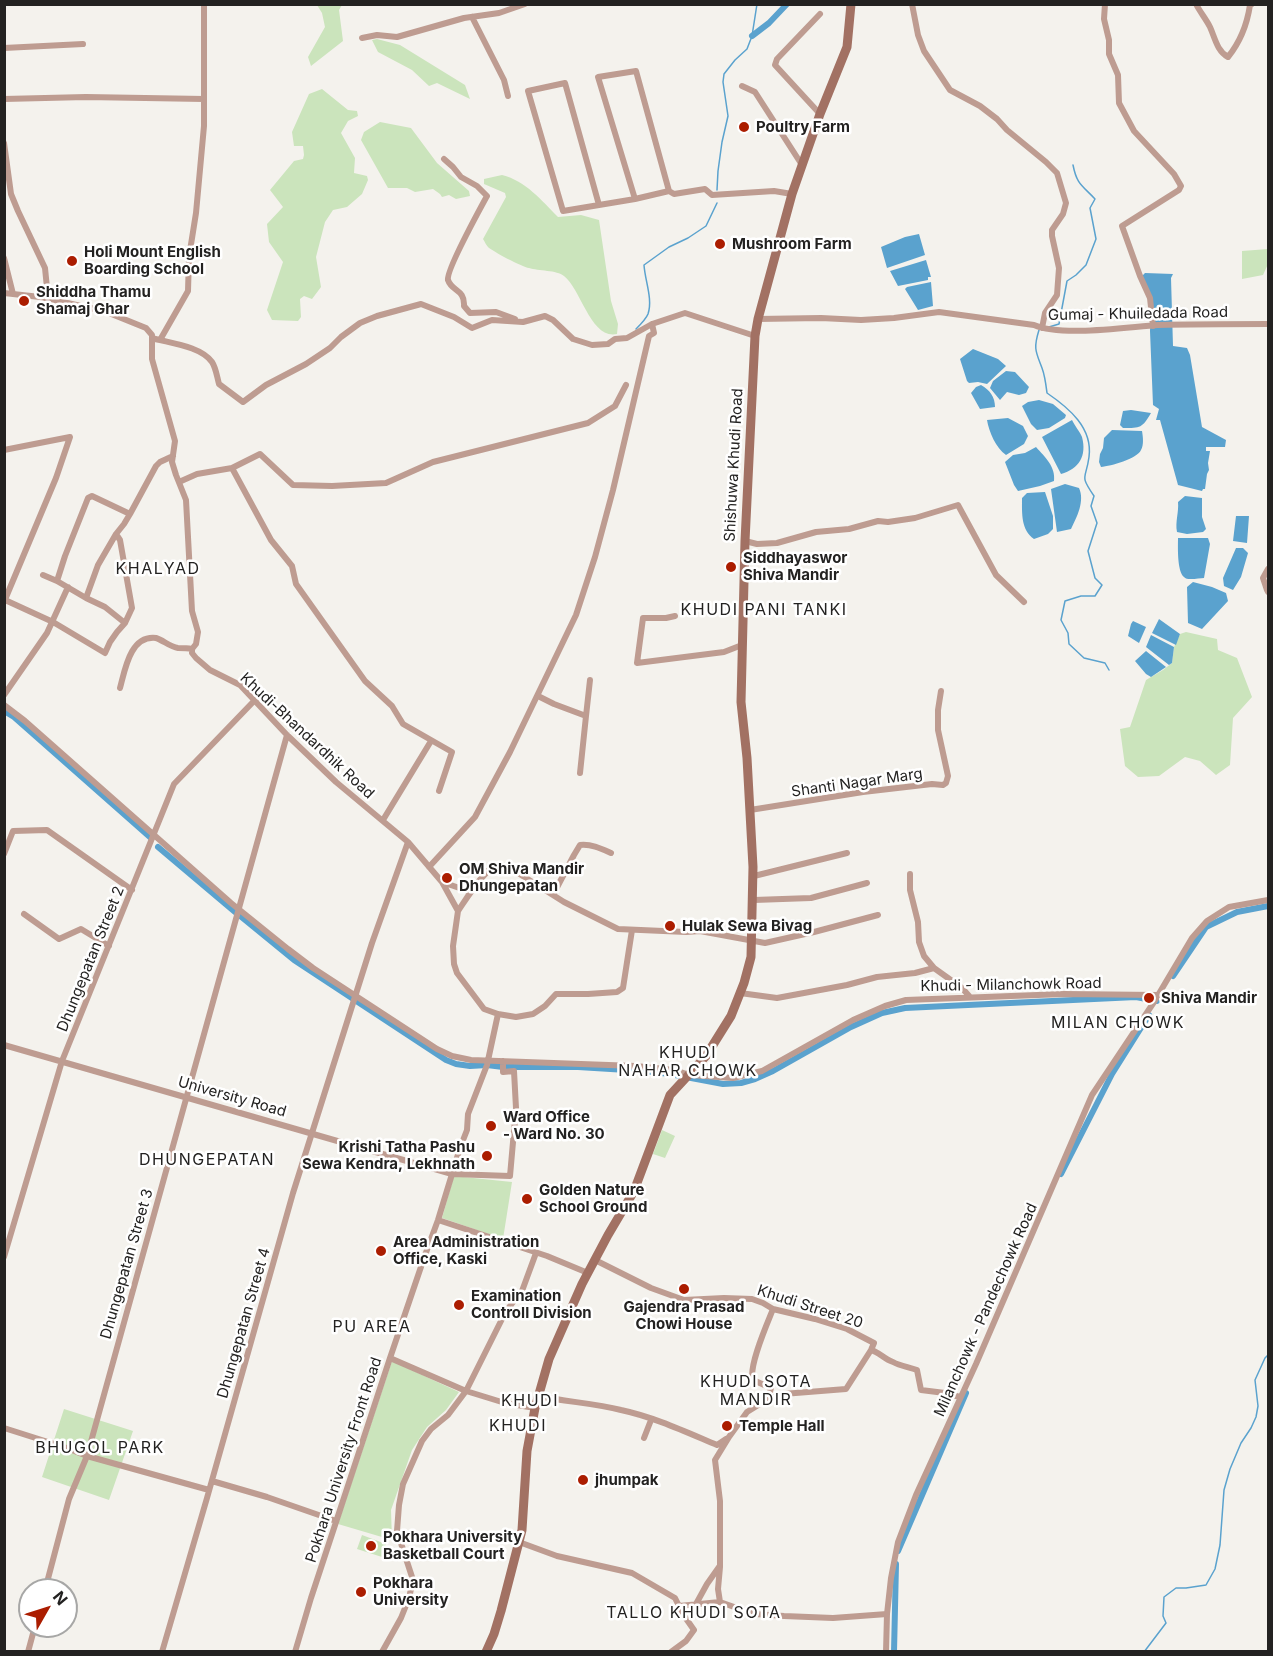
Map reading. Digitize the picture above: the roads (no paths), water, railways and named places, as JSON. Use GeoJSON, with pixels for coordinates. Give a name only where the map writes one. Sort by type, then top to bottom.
{"type":"FeatureCollection","features":[{"type":"Feature","properties":{"kind":"main road","name":"Shishuwa Khudi Road"},"geometry":{"type":"LineString","coordinates":[[486,1652],[501,1611],[519,1542],[523,1518],[527,1451],[535,1408],[549,1359],[588,1273],[634,1191],[670,1095],[706,1056],[731,1016],[752,957],[754,876],[741,702],[745,541],[755,336],[792,194],[820,114],[847,47],[851,4]]}},
{"type":"Feature","properties":{"kind":"street"},"geometry":{"type":"LineString","coordinates":[[160,340],[188,291],[189,257],[196,213],[202,144],[204,4]]}},
{"type":"Feature","properties":{"kind":"street"},"geometry":{"type":"LineString","coordinates":[[362,38],[376,35],[397,37],[472,17],[499,13],[525,4]]}},
{"type":"Feature","properties":{"kind":"street"},"geometry":{"type":"LineString","coordinates":[[912,4],[918,35],[924,51],[950,90],[980,106],[997,119],[1057,173],[1066,203],[1063,214],[1052,230],[1059,268],[1057,295],[1045,314],[1042,328]]}},
{"type":"Feature","properties":{"kind":"street"},"geometry":{"type":"LineString","coordinates":[[1105,4],[1104,19],[1109,40],[1109,54],[1118,75],[1119,103],[1134,131],[1174,174],[1181,186],[1179,190],[1122,226],[1150,298],[1154,326]]}},
{"type":"Feature","properties":{"kind":"street"},"geometry":{"type":"LineString","coordinates":[[1196,4],[1214,40],[1228,57],[1241,38],[1252,4]]}},
{"type":"Feature","properties":{"kind":"street"},"geometry":{"type":"LineString","coordinates":[[820,14],[777,59],[775,65],[820,114]]}},
{"type":"Feature","properties":{"kind":"street"},"geometry":{"type":"LineString","coordinates":[[472,17],[504,80],[508,96]]}},
{"type":"Feature","properties":{"kind":"street"},"geometry":{"type":"LineString","coordinates":[[4,48],[83,44]]}},
{"type":"Feature","properties":{"kind":"street"},"geometry":{"type":"LineString","coordinates":[[635,199],[598,77],[636,71],[669,191]]}},
{"type":"Feature","properties":{"kind":"street"},"geometry":{"type":"LineString","coordinates":[[598,205],[565,83],[528,91],[563,211],[635,199],[669,191],[674,194],[705,189],[712,195],[774,191],[792,194]]}},
{"type":"Feature","properties":{"kind":"street"},"geometry":{"type":"LineString","coordinates":[[742,86],[755,92],[802,166]]}},
{"type":"Feature","properties":{"kind":"street"},"geometry":{"type":"LineString","coordinates":[[4,99],[86,97],[204,99]]}},
{"type":"Feature","properties":{"kind":"street"},"geometry":{"type":"LineString","coordinates":[[4,143],[11,194],[45,268],[48,298]]}},
{"type":"Feature","properties":{"kind":"street"},"geometry":{"type":"LineString","coordinates":[[444,159],[461,177],[477,186],[487,196],[448,274],[448,280],[461,292],[464,306],[470,313],[496,312],[523,322]]}},
{"type":"Feature","properties":{"kind":"street"},"geometry":{"type":"LineString","coordinates":[[4,258],[13,294]]}},
{"type":"Feature","properties":{"kind":"street"},"geometry":{"type":"LineString","coordinates":[[4,293],[48,298],[104,311],[146,328],[152,335],[152,359],[175,441],[172,462],[186,500],[192,611],[198,632],[196,644],[192,649],[178,648],[159,639],[148,638],[139,641],[130,656],[120,688]]}},
{"type":"Feature","properties":{"kind":"street"},"geometry":{"type":"LineString","coordinates":[[152,338],[204,353],[213,363],[219,384],[243,402],[266,385],[330,348],[360,323],[421,304],[454,317],[472,328],[492,320],[523,322],[545,316],[553,320],[573,339],[592,345],[608,344],[615,339],[627,338],[652,324],[685,313],[755,336]]}},
{"type":"Feature","properties":{"kind":"street","name":"Gumaj - Khuiledada Road"},"geometry":{"type":"LineString","coordinates":[[758,319],[861,320],[939,312],[1042,328],[1070,330],[1269,324]]}},
{"type":"Feature","properties":{"kind":"street"},"geometry":{"type":"LineString","coordinates":[[429,867],[475,817],[538,696],[576,615],[613,490],[649,336],[654,333],[652,324]]}},
{"type":"Feature","properties":{"kind":"street"},"geometry":{"type":"LineString","coordinates":[[177,479],[232,468],[260,454],[293,485],[332,486],[386,483],[433,462],[588,423],[615,406],[626,385]]}},
{"type":"Feature","properties":{"kind":"street"},"geometry":{"type":"LineString","coordinates":[[4,450],[70,437],[56,478],[5,601],[53,622],[105,653],[132,608],[120,540],[116,534]]}},
{"type":"Feature","properties":{"kind":"street"},"geometry":{"type":"LineString","coordinates":[[86,598],[98,565],[130,514],[156,466],[173,456]]}},
{"type":"Feature","properties":{"kind":"street"},"geometry":{"type":"LineString","coordinates":[[232,468],[271,540],[292,566],[296,584],[365,681],[392,706],[403,724],[452,752],[439,791]]}},
{"type":"Feature","properties":{"kind":"street"},"geometry":{"type":"LineString","coordinates":[[57,581],[88,498],[92,496],[130,514]]}},
{"type":"Feature","properties":{"kind":"street"},"geometry":{"type":"LineString","coordinates":[[745,541],[757,544],[777,543],[816,532],[849,529],[878,521],[888,522],[915,518],[958,505],[996,575],[1024,602]]}},
{"type":"Feature","properties":{"kind":"street"},"geometry":{"type":"LineString","coordinates":[[1269,569],[1263,578],[1269,592]]}},
{"type":"Feature","properties":{"kind":"street"},"geometry":{"type":"LineString","coordinates":[[43,575],[105,607],[125,623]]}},
{"type":"Feature","properties":{"kind":"street"},"geometry":{"type":"LineString","coordinates":[[4,695],[47,633],[68,587]]}},
{"type":"Feature","properties":{"kind":"street"},"geometry":{"type":"LineString","coordinates":[[675,616],[643,618],[637,663],[724,652],[742,645]]}},
{"type":"Feature","properties":{"kind":"street","name":"Khudi-Bhandardhik Road"},"geometry":{"type":"LineString","coordinates":[[192,649],[196,658],[210,670],[240,686],[336,782],[408,842],[442,882],[458,911]]}},
{"type":"Feature","properties":{"kind":"street"},"geometry":{"type":"LineString","coordinates":[[580,773],[590,680]]}},
{"type":"Feature","properties":{"kind":"street","name":"Shanti Nagar Marg"},"geometry":{"type":"LineString","coordinates":[[750,810],[863,792],[932,784],[943,785],[948,776],[938,730],[941,691]]}},
{"type":"Feature","properties":{"kind":"street"},"geometry":{"type":"LineString","coordinates":[[538,696],[554,705],[586,716]]}},
{"type":"Feature","properties":{"kind":"street","name":"Dhungepatan Street 2"},"geometry":{"type":"LineString","coordinates":[[4,1257],[62,1061],[174,784],[254,701]]}},
{"type":"Feature","properties":{"kind":"street","name":"Khudi - Milanchowk Road"},"geometry":{"type":"LineString","coordinates":[[4,705],[239,909],[296,955],[354,999],[452,1056],[471,1060],[636,1066],[674,1070],[686,1078],[734,1078],[762,1071],[853,1020],[885,1006],[906,1000],[1064,994],[1157,995]]}},
{"type":"Feature","properties":{"kind":"street","name":"Dhungepatan Street 3"},"geometry":{"type":"LineString","coordinates":[[48,1578],[69,1499],[87,1456],[287,735]]}},
{"type":"Feature","properties":{"kind":"street"},"geometry":{"type":"LineString","coordinates":[[383,820],[431,741]]}},
{"type":"Feature","properties":{"kind":"street"},"geometry":{"type":"LineString","coordinates":[[4,854],[14,831],[47,830],[132,890]]}},
{"type":"Feature","properties":{"kind":"street","name":"Dhungepatan Street 4"},"geometry":{"type":"LineString","coordinates":[[162,1652],[286,1215],[372,943],[408,842]]}},
{"type":"Feature","properties":{"kind":"street"},"geometry":{"type":"LineString","coordinates":[[553,895],[580,845],[588,844],[611,853]]}},
{"type":"Feature","properties":{"kind":"street"},"geometry":{"type":"LineString","coordinates":[[754,876],[847,853]]}},
{"type":"Feature","properties":{"kind":"street"},"geometry":{"type":"LineString","coordinates":[[632,930],[623,988],[617,992],[555,994],[545,1006],[533,1014],[516,1017],[484,1009],[457,974],[454,964],[453,946],[458,911],[471,892],[494,866],[499,864],[618,929],[700,931],[765,943],[878,915]]}},
{"type":"Feature","properties":{"kind":"street"},"geometry":{"type":"LineString","coordinates":[[910,874],[910,891],[918,922],[919,942],[924,956],[934,968],[962,988],[970,997]]}},
{"type":"Feature","properties":{"kind":"street"},"geometry":{"type":"LineString","coordinates":[[442,882],[471,892]]}},
{"type":"Feature","properties":{"kind":"street"},"geometry":{"type":"LineString","coordinates":[[754,900],[811,898],[867,883]]}},
{"type":"Feature","properties":{"kind":"street","name":"Milanchowk - Pandechowk Road"},"geometry":{"type":"LineString","coordinates":[[886,1652],[887,1614],[898,1542],[916,1495],[976,1364],[1092,1095],[1154,1002],[1192,938],[1207,921],[1229,907],[1269,900]]}},
{"type":"Feature","properties":{"kind":"street"},"geometry":{"type":"LineString","coordinates":[[24,914],[59,939],[81,929],[109,946]]}},
{"type":"Feature","properties":{"kind":"street"},"geometry":{"type":"LineString","coordinates":[[740,993],[777,998],[877,977],[915,973],[934,968]]}},
{"type":"Feature","properties":{"kind":"street","name":"Pokhara University Front Road"},"geometry":{"type":"LineString","coordinates":[[295,1652],[336,1521],[467,1130],[468,1114],[488,1060],[498,1014]]}},
{"type":"Feature","properties":{"kind":"street","name":"University Road"},"geometry":{"type":"LineString","coordinates":[[4,1045],[452,1174],[510,1176],[515,1118],[514,1071],[503,1072],[503,1061]]}},
{"type":"Feature","properties":{"kind":"street"},"geometry":{"type":"LineString","coordinates":[[438,1220],[536,1252],[588,1273]]}},
{"type":"Feature","properties":{"kind":"street"},"geometry":{"type":"LineString","coordinates":[[381,1652],[401,1618],[413,1580],[396,1530],[403,1484],[422,1442],[431,1429],[448,1415],[466,1391],[506,1311],[522,1291],[536,1252]]}},
{"type":"Feature","properties":{"kind":"street","name":"Khudi Street 20"},"geometry":{"type":"LineString","coordinates":[[595,1260],[651,1288],[684,1300],[752,1299],[763,1302],[773,1309],[847,1329],[874,1343],[874,1351]]}},
{"type":"Feature","properties":{"kind":"street"},"geometry":{"type":"LineString","coordinates":[[773,1309],[753,1364],[751,1377],[783,1394]]}},
{"type":"Feature","properties":{"kind":"street"},"geometry":{"type":"LineString","coordinates":[[720,1602],[718,1589],[720,1501],[716,1460],[747,1412],[768,1399],[783,1394],[846,1389],[874,1351],[893,1363],[917,1370],[921,1390],[960,1396]]}},
{"type":"Feature","properties":{"kind":"street"},"geometry":{"type":"LineString","coordinates":[[390,1358],[466,1391],[505,1403],[535,1408]]}},
{"type":"Feature","properties":{"kind":"street"},"geometry":{"type":"LineString","coordinates":[[768,1399],[771,1388]]}},
{"type":"Feature","properties":{"kind":"street"},"geometry":{"type":"LineString","coordinates":[[539,1396],[624,1410],[717,1445]]}},
{"type":"Feature","properties":{"kind":"street"},"geometry":{"type":"LineString","coordinates":[[644,1438],[651,1419]]}},
{"type":"Feature","properties":{"kind":"street"},"geometry":{"type":"LineString","coordinates":[[4,1428],[87,1456],[209,1490]]}},
{"type":"Feature","properties":{"kind":"street"},"geometry":{"type":"LineString","coordinates":[[717,1445],[729,1437]]}},
{"type":"Feature","properties":{"kind":"street"},"geometry":{"type":"LineString","coordinates":[[717,1445],[718,1455]]}},
{"type":"Feature","properties":{"kind":"street"},"geometry":{"type":"LineString","coordinates":[[212,1481],[336,1521]]}},
{"type":"Feature","properties":{"kind":"street"},"geometry":{"type":"LineString","coordinates":[[519,1542],[557,1556],[632,1573],[675,1598],[680,1610],[694,1630],[686,1641],[671,1652]]}},
{"type":"Feature","properties":{"kind":"street"},"geometry":{"type":"LineString","coordinates":[[696,1604],[720,1567]]}},
{"type":"Feature","properties":{"kind":"street"},"geometry":{"type":"LineString","coordinates":[[679,1606],[720,1602],[754,1614],[833,1618],[887,1614]]}},
{"type":"Feature","properties":{"kind":"water"},"geometry":{"type":"Polygon","coordinates":[[[919,234],[925,255],[887,268],[881,247],[919,234]]]}},
{"type":"Feature","properties":{"kind":"water"},"geometry":{"type":"Polygon","coordinates":[[[926,260],[931,277],[928,277],[928,280],[898,286],[890,271],[926,260]]]}},
{"type":"Feature","properties":{"kind":"water"},"geometry":{"type":"Polygon","coordinates":[[[1145,273],[1173,274],[1171,278],[1173,346],[1187,348],[1190,355],[1202,427],[1226,440],[1225,447],[1206,447],[1206,451],[1210,451],[1209,470],[1205,489],[1202,491],[1178,485],[1160,420],[1156,420],[1159,409],[1153,405],[1151,305],[1140,278],[1145,273]]]}},
{"type":"Feature","properties":{"kind":"water"},"geometry":{"type":"Polygon","coordinates":[[[931,282],[933,306],[918,310],[905,289],[931,282]]]}},
{"type":"Feature","properties":{"kind":"water"},"geometry":{"type":"Polygon","coordinates":[[[973,349],[998,359],[1006,366],[987,384],[967,381],[960,359],[973,349]]]}},
{"type":"Feature","properties":{"kind":"water"},"geometry":{"type":"Polygon","coordinates":[[[1006,371],[1015,372],[1029,387],[1026,393],[1019,395],[1007,392],[1000,400],[990,388],[993,381],[1006,371]]]}},
{"type":"Feature","properties":{"kind":"water"},"geometry":{"type":"Polygon","coordinates":[[[981,385],[991,394],[995,407],[980,409],[971,393],[981,385]]]}},
{"type":"Feature","properties":{"kind":"water"},"geometry":{"type":"Polygon","coordinates":[[[1039,400],[1053,404],[1066,415],[1065,418],[1049,428],[1037,430],[1031,424],[1022,406],[1039,400]]]}},
{"type":"Feature","properties":{"kind":"water"},"geometry":{"type":"Polygon","coordinates":[[[1123,411],[1151,413],[1140,426],[1123,428],[1120,425],[1123,411]]]}},
{"type":"Feature","properties":{"kind":"water"},"geometry":{"type":"Polygon","coordinates":[[[1008,418],[1023,426],[1028,436],[1024,444],[1006,455],[993,439],[987,420],[1008,418]]]}},
{"type":"Feature","properties":{"kind":"water"},"geometry":{"type":"Polygon","coordinates":[[[1072,420],[1082,437],[1082,456],[1073,469],[1061,474],[1042,437],[1072,420]]]}},
{"type":"Feature","properties":{"kind":"water"},"geometry":{"type":"Polygon","coordinates":[[[1112,430],[1142,431],[1142,448],[1139,453],[1129,459],[1101,467],[1099,462],[1104,438],[1112,430]]]}},
{"type":"Feature","properties":{"kind":"water"},"geometry":{"type":"Polygon","coordinates":[[[1036,447],[1052,467],[1054,481],[1018,491],[1005,462],[1013,455],[1025,453],[1036,447]]]}},
{"type":"Feature","properties":{"kind":"water"},"geometry":{"type":"Polygon","coordinates":[[[1065,484],[1079,488],[1081,504],[1071,529],[1057,532],[1051,489],[1065,484]]]}},
{"type":"Feature","properties":{"kind":"water"},"geometry":{"type":"Polygon","coordinates":[[[1045,492],[1053,516],[1053,529],[1048,534],[1034,539],[1024,526],[1022,498],[1027,493],[1045,492]]]}},
{"type":"Feature","properties":{"kind":"water"},"geometry":{"type":"Polygon","coordinates":[[[1185,496],[1202,498],[1202,517],[1206,529],[1203,532],[1187,534],[1177,532],[1178,502],[1185,496]]]}},
{"type":"Feature","properties":{"kind":"water"},"geometry":{"type":"Polygon","coordinates":[[[1236,516],[1249,516],[1247,543],[1233,541],[1236,516]]]}},
{"type":"Feature","properties":{"kind":"water"},"geometry":{"type":"Polygon","coordinates":[[[1178,538],[1208,538],[1210,544],[1204,578],[1188,579],[1182,574],[1178,559],[1178,538]]]}},
{"type":"Feature","properties":{"kind":"water"},"geometry":{"type":"Polygon","coordinates":[[[1236,548],[1243,548],[1248,553],[1241,577],[1233,590],[1224,586],[1223,578],[1236,548]]]}},
{"type":"Feature","properties":{"kind":"water"},"geometry":{"type":"Polygon","coordinates":[[[1193,582],[1226,593],[1228,601],[1202,629],[1188,623],[1187,587],[1193,582]]]}},
{"type":"Feature","properties":{"kind":"water"},"geometry":{"type":"Polygon","coordinates":[[[1159,619],[1180,634],[1176,645],[1152,633],[1159,619]]]}},
{"type":"Feature","properties":{"kind":"water"},"geometry":{"type":"Polygon","coordinates":[[[1133,621],[1146,627],[1139,643],[1128,636],[1133,621]]]}},
{"type":"Feature","properties":{"kind":"water"},"geometry":{"type":"Polygon","coordinates":[[[1151,635],[1174,647],[1172,663],[1169,665],[1146,647],[1151,635]]]}},
{"type":"Feature","properties":{"kind":"water"},"geometry":{"type":"Polygon","coordinates":[[[1146,651],[1166,667],[1151,677],[1135,661],[1146,651]]]}},
{"type":"Feature","properties":{"kind":"waterway"},"geometry":{"type":"LineString","coordinates":[[717,190],[722,142],[728,116],[724,74],[747,49],[752,36],[757,4]]}},
{"type":"Feature","properties":{"kind":"waterway"},"geometry":{"type":"LineString","coordinates":[[752,36],[769,23],[787,4]]}},
{"type":"Feature","properties":{"kind":"waterway"},"geometry":{"type":"LineString","coordinates":[[1049,327],[1059,324],[1067,281],[1086,265],[1096,239],[1090,208],[1095,199],[1078,181],[1073,165]]}},
{"type":"Feature","properties":{"kind":"waterway"},"geometry":{"type":"LineString","coordinates":[[636,329],[646,318],[649,308],[644,265],[669,247],[706,226],[717,203]]}},
{"type":"Feature","properties":{"kind":"waterway"},"geometry":{"type":"LineString","coordinates":[[1039,330],[1036,350],[1044,374],[1047,393],[1071,412],[1087,437],[1089,457],[1085,480],[1094,496],[1091,506],[1097,523],[1088,551],[1095,578],[1102,585],[1095,596],[1081,596],[1065,601],[1061,620],[1068,633],[1069,644],[1084,658],[1105,663],[1109,670]]}},
{"type":"Feature","properties":{"kind":"waterway"},"geometry":{"type":"LineString","coordinates":[[4,711],[14,717],[151,838]]}},
{"type":"Feature","properties":{"kind":"waterway"},"geometry":{"type":"LineString","coordinates":[[158,847],[235,912]]}},
{"type":"Feature","properties":{"kind":"waterway"},"geometry":{"type":"LineString","coordinates":[[1173,976],[1206,927],[1237,912],[1268,906]]}},
{"type":"Feature","properties":{"kind":"waterway"},"geometry":{"type":"LineString","coordinates":[[239,915],[294,960],[446,1060],[470,1066],[578,1067],[643,1071],[723,1084],[741,1083],[773,1071],[851,1027],[882,1013],[905,1008],[1136,997],[1157,1001]]}},
{"type":"Feature","properties":{"kind":"waterway"},"geometry":{"type":"LineString","coordinates":[[1061,1174],[1112,1074],[1149,1015]]}},
{"type":"Feature","properties":{"kind":"waterway"},"geometry":{"type":"LineString","coordinates":[[1144,1652],[1166,1623],[1163,1616],[1164,1597],[1176,1588],[1206,1585],[1215,1569],[1220,1545],[1224,1490],[1241,1443],[1256,1417],[1258,1406],[1255,1380],[1268,1355]]}},
{"type":"Feature","properties":{"kind":"waterway"},"geometry":{"type":"LineString","coordinates":[[898,1551],[966,1393]]}},
{"type":"Feature","properties":{"kind":"waterway"},"geometry":{"type":"LineString","coordinates":[[894,1652],[896,1564]]}},
{"type":"Feature","properties":{"kind":"place","name":"Poultry Farm"},"geometry":{"type":"Point","coordinates":[744,127]}},
{"type":"Feature","properties":{"kind":"place","name":"Mushroom Farm"},"geometry":{"type":"Point","coordinates":[720,244]}},
{"type":"Feature","properties":{"kind":"place","name":"Holi Mount English Boarding School"},"geometry":{"type":"Point","coordinates":[72,261]}},
{"type":"Feature","properties":{"kind":"place","name":"Shiddha Thamu Shamaj Ghar"},"geometry":{"type":"Point","coordinates":[24,301]}},
{"type":"Feature","properties":{"kind":"place","name":"Siddhayaswor Shiva Mandir"},"geometry":{"type":"Point","coordinates":[731,567]}},
{"type":"Feature","properties":{"kind":"place","name":"OM Shiva Mandir Dhungepatan"},"geometry":{"type":"Point","coordinates":[447,878]}},
{"type":"Feature","properties":{"kind":"place","name":"Hulak Sewa Bivag"},"geometry":{"type":"Point","coordinates":[670,926]}},
{"type":"Feature","properties":{"kind":"place","name":"Shiva Mandir"},"geometry":{"type":"Point","coordinates":[1149,998]}},
{"type":"Feature","properties":{"kind":"place","name":"Ward Office - Ward No. 30"},"geometry":{"type":"Point","coordinates":[491,1126]}},
{"type":"Feature","properties":{"kind":"place","name":"Krishi Tatha Pashu Sewa Kendra, Lekhnath"},"geometry":{"type":"Point","coordinates":[487,1156]}},
{"type":"Feature","properties":{"kind":"place","name":"Golden Nature School Ground"},"geometry":{"type":"Point","coordinates":[527,1199]}},
{"type":"Feature","properties":{"kind":"place","name":"Area Administration Office, Kaski"},"geometry":{"type":"Point","coordinates":[381,1251]}},
{"type":"Feature","properties":{"kind":"place","name":"Gajendra Prasad Chowi House"},"geometry":{"type":"Point","coordinates":[684,1289]}},
{"type":"Feature","properties":{"kind":"place","name":"Examination Controll Division"},"geometry":{"type":"Point","coordinates":[459,1305]}},
{"type":"Feature","properties":{"kind":"place","name":"Temple Hall"},"geometry":{"type":"Point","coordinates":[727,1426]}},
{"type":"Feature","properties":{"kind":"place","name":"jhumpak"},"geometry":{"type":"Point","coordinates":[583,1480]}},
{"type":"Feature","properties":{"kind":"place","name":"Pokhara University Basketball Court"},"geometry":{"type":"Point","coordinates":[371,1546]}},
{"type":"Feature","properties":{"kind":"place","name":"Pokhara University"},"geometry":{"type":"Point","coordinates":[361,1592]}},
{"type":"Feature","properties":{"kind":"district","name":"KHALYAD"},"geometry":{"type":"Point","coordinates":[158,569]}},
{"type":"Feature","properties":{"kind":"district","name":"KHUDI PANI TANKI"},"geometry":{"type":"Point","coordinates":[764,610]}},
{"type":"Feature","properties":{"kind":"district","name":"MILAN CHOWK"},"geometry":{"type":"Point","coordinates":[1118,1023]}},
{"type":"Feature","properties":{"kind":"district","name":"KHUDI NAHAR CHOWK"},"geometry":{"type":"Point","coordinates":[688,1062]}},
{"type":"Feature","properties":{"kind":"district","name":"DHUNGEPATAN"},"geometry":{"type":"Point","coordinates":[207,1160]}},
{"type":"Feature","properties":{"kind":"district","name":"PU AREA"},"geometry":{"type":"Point","coordinates":[372,1327]}},
{"type":"Feature","properties":{"kind":"district","name":"KHUDI SOTA MANDIR"},"geometry":{"type":"Point","coordinates":[756,1391]}},
{"type":"Feature","properties":{"kind":"district","name":"KHUDI"},"geometry":{"type":"Point","coordinates":[530,1401]}},
{"type":"Feature","properties":{"kind":"district","name":"KHUDI"},"geometry":{"type":"Point","coordinates":[518,1426]}},
{"type":"Feature","properties":{"kind":"district","name":"BHUGOL PARK"},"geometry":{"type":"Point","coordinates":[100,1448]}},
{"type":"Feature","properties":{"kind":"district","name":"TALLO KHUDI SOTA"},"geometry":{"type":"Point","coordinates":[694,1613]}}]}
